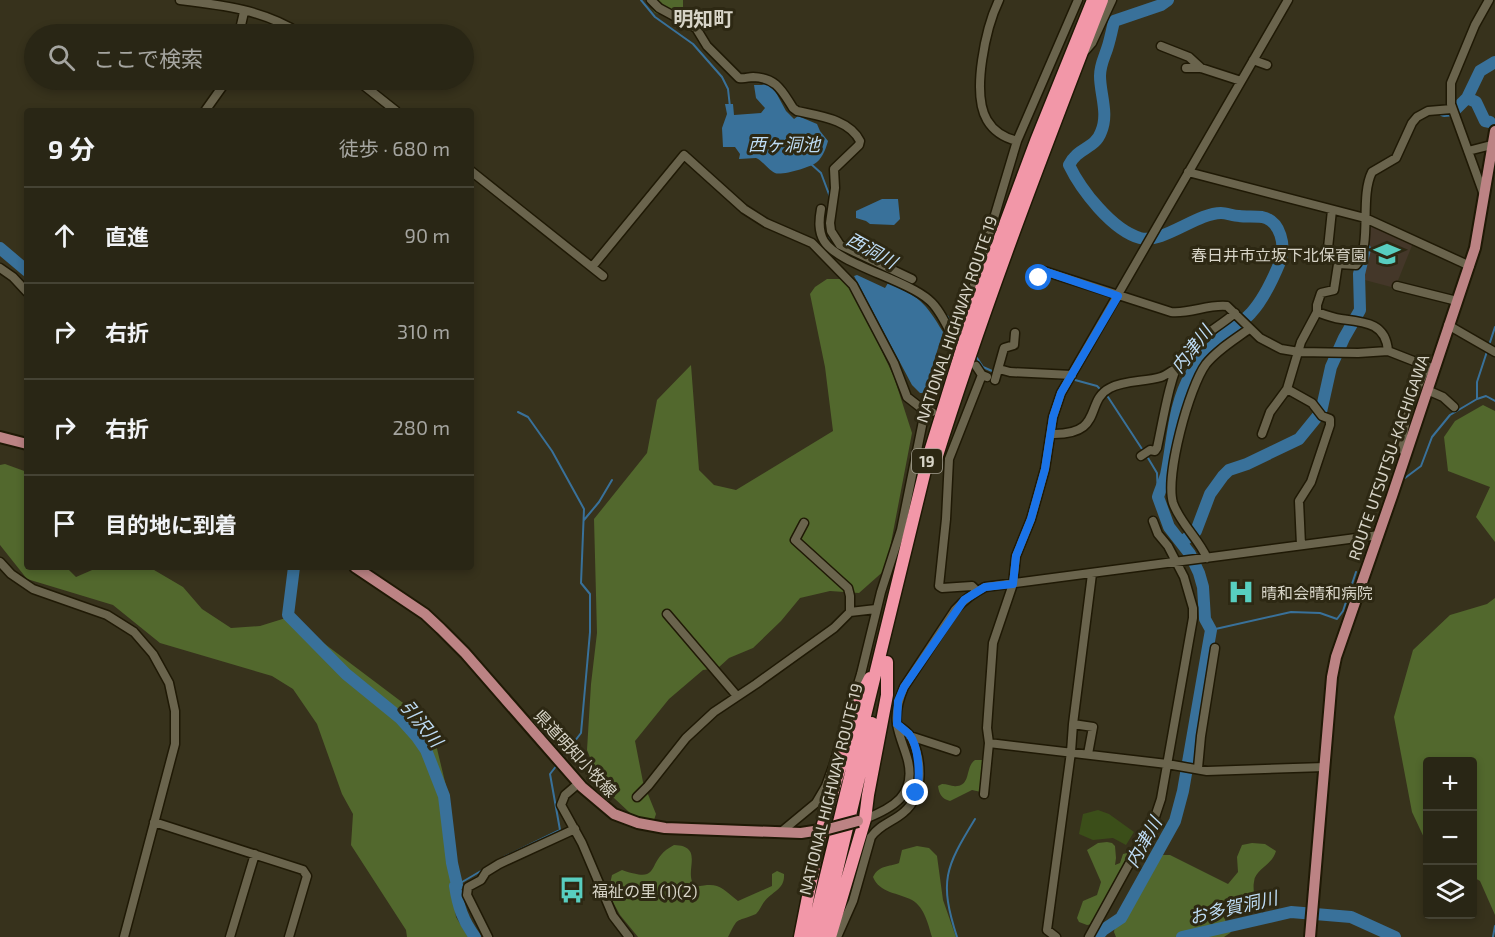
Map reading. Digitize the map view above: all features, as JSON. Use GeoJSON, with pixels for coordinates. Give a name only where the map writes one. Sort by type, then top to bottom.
{"type":"FeatureCollection","features":[{"type":"Feature","properties":{"kind":"highway","name":"NATIONAL HIGHWAY ROUTE 19"},"geometry":{"type":"LineString","coordinates":[[821,937],[882,662],[913,499],[979,294],[1036,141],[1093,0]]}},
{"type":"Feature","properties":{"kind":"highway","name":"NATIONAL HIGHWAY ROUTE 19"},"geometry":{"type":"LineString","coordinates":[[811,937],[935,462],[967,361],[1022,207],[1102,0]]}},
{"type":"Feature","properties":{"kind":"highway"},"geometry":{"type":"LineString","coordinates":[[830,937],[868,795],[887,695],[882,662]]}},
{"type":"Feature","properties":{"kind":"highway"},"geometry":{"type":"LineString","coordinates":[[800,937],[824,830],[861,694],[882,662]]}},
{"type":"Feature","properties":{"kind":"main road","name":"ROUTE UTSUTSU-KACHIGAWA"},"geometry":{"type":"LineString","coordinates":[[1310,937],[1332,677],[1336,657],[1427,390],[1430,367],[1470,266],[1495,131]]}},
{"type":"Feature","properties":{"kind":"main road"},"geometry":{"type":"LineString","coordinates":[[0,436],[24,443]]}},
{"type":"Feature","properties":{"kind":"main road","name":"県道明知小牧線"},"geometry":{"type":"LineString","coordinates":[[359,570],[425,615],[441,629],[465,653],[579,783],[614,814],[638,823],[665,828],[781,832],[824,830],[862,820]]}},
{"type":"Feature","properties":{"kind":"street"},"geometry":{"type":"LineString","coordinates":[[180,0],[218,4],[244,12],[257,13],[283,24]]}},
{"type":"Feature","properties":{"kind":"street"},"geometry":{"type":"LineString","coordinates":[[651,0],[659,8],[696,28],[707,46],[739,78],[755,77],[772,81],[778,84],[797,111],[846,126],[857,136],[860,141],[859,145],[834,169],[835,188],[830,224],[837,248],[912,279]]}},
{"type":"Feature","properties":{"kind":"street"},"geometry":{"type":"LineString","coordinates":[[999,0],[988,27],[984,47],[982,109],[987,121],[996,132],[1017,141]]}},
{"type":"Feature","properties":{"kind":"street"},"geometry":{"type":"LineString","coordinates":[[979,294],[974,285],[1017,141],[1078,0]]}},
{"type":"Feature","properties":{"kind":"street"},"geometry":{"type":"LineString","coordinates":[[1078,61],[1092,43],[1112,0]]}},
{"type":"Feature","properties":{"kind":"street"},"geometry":{"type":"LineString","coordinates":[[984,794],[989,743],[987,728],[993,644],[1013,584],[1016,556],[1032,516],[1045,469],[1053,417],[1061,393],[1288,0]]}},
{"type":"Feature","properties":{"kind":"street"},"geometry":{"type":"LineString","coordinates":[[1484,196],[1452,109],[1451,82],[1475,25],[1490,0]]}},
{"type":"Feature","properties":{"kind":"street"},"geometry":{"type":"LineString","coordinates":[[241,24],[244,12]]}},
{"type":"Feature","properties":{"kind":"street"},"geometry":{"type":"LineString","coordinates":[[1161,46],[1189,57],[1201,68]]}},
{"type":"Feature","properties":{"kind":"street"},"geometry":{"type":"LineString","coordinates":[[1253,60],[1267,65]]}},
{"type":"Feature","properties":{"kind":"street"},"geometry":{"type":"LineString","coordinates":[[1186,68],[1201,68],[1241,81]]}},
{"type":"Feature","properties":{"kind":"street"},"geometry":{"type":"LineString","coordinates":[[208,108],[220,90]]}},
{"type":"Feature","properties":{"kind":"street"},"geometry":{"type":"LineString","coordinates":[[370,90],[392,108]]}},
{"type":"Feature","properties":{"kind":"street"},"geometry":{"type":"LineString","coordinates":[[1262,434],[1270,412],[1287,389],[1301,342],[1317,312],[1321,293],[1334,290],[1338,264],[1353,266],[1359,264],[1362,255],[1366,196],[1372,172],[1396,158],[1417,117],[1428,111],[1452,109]]}},
{"type":"Feature","properties":{"kind":"street"},"geometry":{"type":"LineString","coordinates":[[1468,151],[1494,144]]}},
{"type":"Feature","properties":{"kind":"street"},"geometry":{"type":"LineString","coordinates":[[592,267],[684,155],[744,209],[766,223],[812,243],[843,274],[853,285],[894,363],[907,397],[929,411],[913,499],[876,609],[861,674],[826,786],[816,803],[781,832]]}},
{"type":"Feature","properties":{"kind":"street"},"geometry":{"type":"LineString","coordinates":[[1188,172],[1365,218],[1470,266]]}},
{"type":"Feature","properties":{"kind":"street"},"geometry":{"type":"LineString","coordinates":[[474,173],[603,276]]}},
{"type":"Feature","properties":{"kind":"street"},"geometry":{"type":"LineString","coordinates":[[820,209],[819,220],[825,242],[918,291],[935,305],[954,339]]}},
{"type":"Feature","properties":{"kind":"street"},"geometry":{"type":"LineString","coordinates":[[1328,248],[1332,210]]}},
{"type":"Feature","properties":{"kind":"street"},"geometry":{"type":"LineString","coordinates":[[0,268],[14,277],[24,289]]}},
{"type":"Feature","properties":{"kind":"street"},"geometry":{"type":"LineString","coordinates":[[1039,278],[1044,271],[1171,312],[1193,312],[1220,305],[1227,306],[1270,345],[1299,352],[1388,351],[1430,367],[1409,405],[1402,430],[1402,449],[1406,454]]}},
{"type":"Feature","properties":{"kind":"street"},"geometry":{"type":"LineString","coordinates":[[1397,286],[1457,302]]}},
{"type":"Feature","properties":{"kind":"street"},"geometry":{"type":"LineString","coordinates":[[1317,312],[1332,318],[1372,325],[1385,334],[1388,351]]}},
{"type":"Feature","properties":{"kind":"street"},"geometry":{"type":"LineString","coordinates":[[1141,456],[1157,448],[1181,358],[1198,340],[1235,313]]}},
{"type":"Feature","properties":{"kind":"street"},"geometry":{"type":"LineString","coordinates":[[1448,325],[1495,352]]}},
{"type":"Feature","properties":{"kind":"street"},"geometry":{"type":"LineString","coordinates":[[1207,558],[1176,510],[1171,490],[1174,462],[1196,381],[1214,355],[1249,328]]}},
{"type":"Feature","properties":{"kind":"street"},"geometry":{"type":"LineString","coordinates":[[976,366],[982,375],[997,381],[1004,348],[1014,345],[1015,333]]}},
{"type":"Feature","properties":{"kind":"street"},"geometry":{"type":"LineString","coordinates":[[1052,434],[1077,431],[1086,424],[1100,398],[1109,388],[1162,377],[1178,368]]}},
{"type":"Feature","properties":{"kind":"street"},"geometry":{"type":"LineString","coordinates":[[999,369],[1010,372],[1072,375]]}},
{"type":"Feature","properties":{"kind":"street"},"geometry":{"type":"LineString","coordinates":[[977,591],[972,586],[942,588],[939,586],[946,519],[947,469],[962,420],[982,375]]}},
{"type":"Feature","properties":{"kind":"street"},"geometry":{"type":"LineString","coordinates":[[1287,389],[1312,403],[1322,416],[1330,419],[1311,482],[1299,501],[1301,545]]}},
{"type":"Feature","properties":{"kind":"street"},"geometry":{"type":"LineString","coordinates":[[1427,390],[1443,397],[1454,407]]}},
{"type":"Feature","properties":{"kind":"street"},"geometry":{"type":"LineString","coordinates":[[1089,937],[1155,817],[1161,799],[1193,618],[1193,608],[1184,577],[1152,521]]}},
{"type":"Feature","properties":{"kind":"street"},"geometry":{"type":"LineString","coordinates":[[804,523],[795,540],[848,588],[850,612]]}},
{"type":"Feature","properties":{"kind":"street"},"geometry":{"type":"LineString","coordinates":[[862,820],[883,812],[897,803],[907,785],[908,763],[897,724],[898,701],[904,687],[955,610],[977,591],[985,587],[1379,535]]}},
{"type":"Feature","properties":{"kind":"street"},"geometry":{"type":"LineString","coordinates":[[0,562],[11,574],[33,589],[107,615],[134,633],[153,654],[169,683],[175,711],[175,744],[124,937]]}},
{"type":"Feature","properties":{"kind":"street"},"geometry":{"type":"LineString","coordinates":[[1056,937],[1046,934],[1092,574]]}},
{"type":"Feature","properties":{"kind":"street"},"geometry":{"type":"LineString","coordinates":[[636,797],[648,786],[686,738],[714,712],[834,628],[850,612],[876,609]]}},
{"type":"Feature","properties":{"kind":"street"},"geometry":{"type":"LineString","coordinates":[[667,614],[737,696]]}},
{"type":"Feature","properties":{"kind":"street"},"geometry":{"type":"LineString","coordinates":[[1198,768],[1202,725],[1215,648]]}},
{"type":"Feature","properties":{"kind":"street"},"geometry":{"type":"LineString","coordinates":[[897,724],[910,736],[956,751]]}},
{"type":"Feature","properties":{"kind":"street"},"geometry":{"type":"LineString","coordinates":[[1073,724],[1094,728],[1088,754]]}},
{"type":"Feature","properties":{"kind":"street"},"geometry":{"type":"LineString","coordinates":[[837,937],[853,901],[871,837],[877,829],[905,812],[912,803],[920,782],[919,766],[910,736]]}},
{"type":"Feature","properties":{"kind":"street"},"geometry":{"type":"LineString","coordinates":[[989,743],[1167,764],[1207,771],[1325,767]]}},
{"type":"Feature","properties":{"kind":"street"},"geometry":{"type":"LineString","coordinates":[[579,783],[565,795],[561,805],[575,829],[613,916],[629,937]]}},
{"type":"Feature","properties":{"kind":"street"},"geometry":{"type":"LineString","coordinates":[[154,822],[303,870],[307,876],[289,937]]}},
{"type":"Feature","properties":{"kind":"street"},"geometry":{"type":"LineString","coordinates":[[488,937],[467,895],[468,887],[499,864],[575,829]]}},
{"type":"Feature","properties":{"kind":"street"},"geometry":{"type":"LineString","coordinates":[[230,937],[255,854]]}},
{"type":"Feature","properties":{"kind":"shaded area","name":"春日井市立坂下北保育園"},"geometry":{"type":"Polygon","coordinates":[[[1368,222],[1413,243],[1395,288],[1361,279],[1368,245],[1368,222]]]}},
{"type":"Feature","properties":{"kind":"green space"},"geometry":{"type":"Polygon","coordinates":[[[646,0],[683,0],[683,19],[655,13],[646,0]]]}},
{"type":"Feature","properties":{"kind":"green space"},"geometry":{"type":"Polygon","coordinates":[[[827,279],[840,279],[851,286],[894,377],[912,433],[886,569],[859,593],[830,591],[800,598],[781,621],[753,648],[729,658],[718,668],[703,670],[669,699],[635,741],[643,782],[656,814],[653,823],[643,825],[614,798],[597,775],[587,750],[597,633],[594,519],[647,453],[657,400],[691,365],[699,470],[714,485],[736,490],[833,431],[825,367],[810,294],[815,287],[827,279]]]}},
{"type":"Feature","properties":{"kind":"green space"},"geometry":{"type":"Polygon","coordinates":[[[1483,405],[1495,411],[1495,542],[1476,517],[1490,487],[1448,471],[1444,437],[1455,421],[1483,405]]]}},
{"type":"Feature","properties":{"kind":"green space"},"geometry":{"type":"Polygon","coordinates":[[[5,464],[24,471],[24,570],[69,570],[76,577],[92,570],[154,570],[183,587],[202,609],[231,628],[260,626],[289,617],[431,724],[447,790],[448,863],[456,917],[468,937],[407,937],[406,930],[351,845],[353,814],[342,794],[317,724],[293,689],[272,676],[160,643],[113,605],[27,579],[0,545],[0,465],[5,464]]]}},
{"type":"Feature","properties":{"kind":"green space"},"geometry":{"type":"Polygon","coordinates":[[[1495,598],[1495,915],[1480,881],[1477,879],[1477,757],[1423,757],[1423,835],[1412,812],[1394,717],[1413,650],[1450,615],[1487,604],[1495,598]]]}},
{"type":"Feature","properties":{"kind":"green space"},"geometry":{"type":"Polygon","coordinates":[[[975,760],[984,760],[981,792],[972,790],[950,801],[943,797],[938,786],[942,784],[961,785],[975,760]]]}},
{"type":"Feature","properties":{"kind":"green space"},"geometry":{"type":"Polygon","coordinates":[[[1098,810],[1109,814],[1134,832],[1126,845],[1113,838],[1093,840],[1079,834],[1083,814],[1098,810]]]}},
{"type":"Feature","properties":{"kind":"green space"},"geometry":{"type":"Polygon","coordinates":[[[1107,842],[1115,846],[1115,865],[1120,863],[1123,854],[1131,852],[1093,924],[1087,925],[1079,922],[1077,918],[1083,901],[1097,895],[1101,882],[1087,850],[1098,843],[1107,842]]]}},
{"type":"Feature","properties":{"kind":"green space"},"geometry":{"type":"Polygon","coordinates":[[[1265,844],[1276,851],[1255,878],[1254,897],[1243,908],[1224,917],[1227,925],[1233,929],[1230,933],[1224,937],[1116,937],[1115,926],[1133,904],[1162,855],[1170,855],[1228,884],[1238,872],[1237,857],[1242,845],[1265,844]]]}},
{"type":"Feature","properties":{"kind":"green space"},"geometry":{"type":"Polygon","coordinates":[[[674,845],[684,847],[692,855],[691,875],[696,887],[710,885],[719,887],[738,901],[772,886],[772,874],[777,871],[784,874],[784,879],[756,914],[736,923],[728,937],[638,937],[620,915],[608,893],[612,875],[622,870],[644,875],[649,873],[665,851],[674,845]]]}},
{"type":"Feature","properties":{"kind":"green space"},"geometry":{"type":"Polygon","coordinates":[[[917,846],[929,848],[937,856],[943,900],[956,937],[932,937],[920,907],[912,900],[880,886],[873,877],[881,868],[899,863],[902,850],[917,846]]]}},
{"type":"Feature","properties":{"kind":"water","name":"西ヶ洞池"},"geometry":{"type":"Polygon","coordinates":[[[768,83],[773,87],[786,111],[794,119],[798,116],[817,124],[828,141],[823,155],[814,164],[778,174],[756,158],[739,159],[740,154],[735,147],[723,147],[722,128],[727,114],[725,104],[733,104],[734,115],[761,113],[765,108],[756,98],[754,85],[768,83]]]}},
{"type":"Feature","properties":{"kind":"water"},"geometry":{"type":"Polygon","coordinates":[[[882,199],[898,199],[900,219],[894,225],[870,224],[856,218],[856,211],[882,199]]]}},
{"type":"Feature","properties":{"kind":"water"},"geometry":{"type":"Polygon","coordinates":[[[857,275],[885,288],[888,283],[908,292],[921,301],[943,332],[924,393],[920,393],[912,385],[854,276],[857,275]]]}},
{"type":"Feature","properties":{"kind":"waterway","name":"西洞川"},"geometry":{"type":"LineString","coordinates":[[641,0],[655,17],[693,44],[722,77],[728,89],[730,107]]}},
{"type":"Feature","properties":{"kind":"waterway","name":"内津川"},"geometry":{"type":"LineString","coordinates":[[1097,937],[1121,918],[1175,821],[1183,791],[1211,630],[1205,619],[1203,587],[1199,573],[1190,554],[1169,527],[1158,497],[1166,475],[1180,398],[1191,374],[1211,347],[1248,316],[1260,302],[1282,256],[1282,242],[1278,229],[1274,223],[1262,217],[1212,214],[1159,237],[1149,239],[1129,234],[1098,208],[1069,165],[1077,155],[1095,142],[1101,132],[1104,111],[1100,72],[1114,21],[1161,5],[1168,0]]}},
{"type":"Feature","properties":{"kind":"waterway"},"geometry":{"type":"LineString","coordinates":[[1444,111],[1455,110],[1467,98],[1480,71],[1495,62]]}},
{"type":"Feature","properties":{"kind":"waterway"},"geometry":{"type":"LineString","coordinates":[[1467,98],[1476,102],[1485,121],[1490,122]]}},
{"type":"Feature","properties":{"kind":"waterway","name":"西洞川"},"geometry":{"type":"LineString","coordinates":[[811,164],[821,173],[830,197]]}},
{"type":"Feature","properties":{"kind":"waterway","name":"西洞川"},"geometry":{"type":"LineString","coordinates":[[829,203],[826,220],[827,232],[837,247]]}},
{"type":"Feature","properties":{"kind":"waterway","name":"引沢川"},"geometry":{"type":"LineString","coordinates":[[0,248],[24,268]]}},
{"type":"Feature","properties":{"kind":"waterway"},"geometry":{"type":"LineString","coordinates":[[1182,542],[1196,531],[1210,494],[1229,470],[1247,464],[1299,439],[1321,412],[1331,367],[1360,310],[1359,274],[1365,249]]}},
{"type":"Feature","properties":{"kind":"waterway","name":"西洞川"},"geometry":{"type":"LineString","coordinates":[[842,250],[899,278]]}},
{"type":"Feature","properties":{"kind":"waterway","name":"西洞川"},"geometry":{"type":"LineString","coordinates":[[947,316],[960,334]]}},
{"type":"Feature","properties":{"kind":"waterway"},"geometry":{"type":"LineString","coordinates":[[1405,478],[1421,466],[1432,437],[1450,415],[1477,399],[1477,382],[1495,327]]}},
{"type":"Feature","properties":{"kind":"waterway","name":"西洞川"},"geometry":{"type":"LineString","coordinates":[[975,355],[983,367],[992,371]]}},
{"type":"Feature","properties":{"kind":"waterway","name":"西洞川"},"geometry":{"type":"LineString","coordinates":[[1056,378],[1064,379]]}},
{"type":"Feature","properties":{"kind":"waterway","name":"西洞川"},"geometry":{"type":"LineString","coordinates":[[1075,380],[1097,386],[1100,389]]}},
{"type":"Feature","properties":{"kind":"waterway"},"geometry":{"type":"LineString","coordinates":[[1477,399],[1486,396],[1495,401]]}},
{"type":"Feature","properties":{"kind":"waterway","name":"西洞川"},"geometry":{"type":"LineString","coordinates":[[1108,397],[1142,449]]}},
{"type":"Feature","properties":{"kind":"waterway"},"geometry":{"type":"LineString","coordinates":[[518,412],[528,417],[552,451],[584,509],[581,583],[590,594],[590,632],[581,733],[562,758]]}},
{"type":"Feature","properties":{"kind":"waterway","name":"西洞川"},"geometry":{"type":"LineString","coordinates":[[1148,458],[1157,473],[1158,497]]}},
{"type":"Feature","properties":{"kind":"waterway"},"geometry":{"type":"LineString","coordinates":[[584,520],[599,502],[612,480]]}},
{"type":"Feature","properties":{"kind":"waterway","name":"引沢川"},"geometry":{"type":"LineString","coordinates":[[294,570],[288,615],[346,674],[400,718],[426,750],[444,796],[458,900],[464,919],[475,937]]}},
{"type":"Feature","properties":{"kind":"waterway"},"geometry":{"type":"LineString","coordinates":[[1211,630],[1291,612],[1320,613],[1337,619],[1343,611],[1356,572]]}},
{"type":"Feature","properties":{"kind":"waterway"},"geometry":{"type":"LineString","coordinates":[[504,857],[560,830],[550,774],[557,765]]}},
{"type":"Feature","properties":{"kind":"waterway"},"geometry":{"type":"LineString","coordinates":[[957,937],[948,902],[948,875],[957,850],[975,819]]}},
{"type":"Feature","properties":{"kind":"waterway"},"geometry":{"type":"LineString","coordinates":[[457,885],[486,868]]}},
{"type":"Feature","properties":{"kind":"waterway","name":"お多賀洞川"},"geometry":{"type":"LineString","coordinates":[[1182,937],[1291,912],[1351,917],[1395,937]]}},
{"type":"Feature","properties":{"kind":"waterway"},"geometry":{"type":"LineString","coordinates":[[1493,937],[1495,926]]}},
{"type":"Feature","properties":{"kind":"place","name":"春日井市立坂下北保育園"},"geometry":{"type":"Point","coordinates":[1387,254]}},
{"type":"Feature","properties":{"kind":"place","name":"晴和会晴和病院"},"geometry":{"type":"Point","coordinates":[1241,592]}},
{"type":"Feature","properties":{"kind":"place","name":"福祉の里 (1)(2)"},"geometry":{"type":"Point","coordinates":[572,890]}},
{"type":"Feature","properties":{"kind":"district","name":"明知町"},"geometry":{"type":"Point","coordinates":[703,18]}},
{"type":"Feature","properties":{"kind":"route"},"geometry":{"type":"LineString","coordinates":[[916,793],[920,782],[919,766],[910,736],[897,724],[898,701],[904,687],[964,600],[985,587],[1013,584],[1016,556],[1031,519],[1045,469],[1053,417],[1061,393],[1118,296],[1044,271],[1039,278]]}}]}
